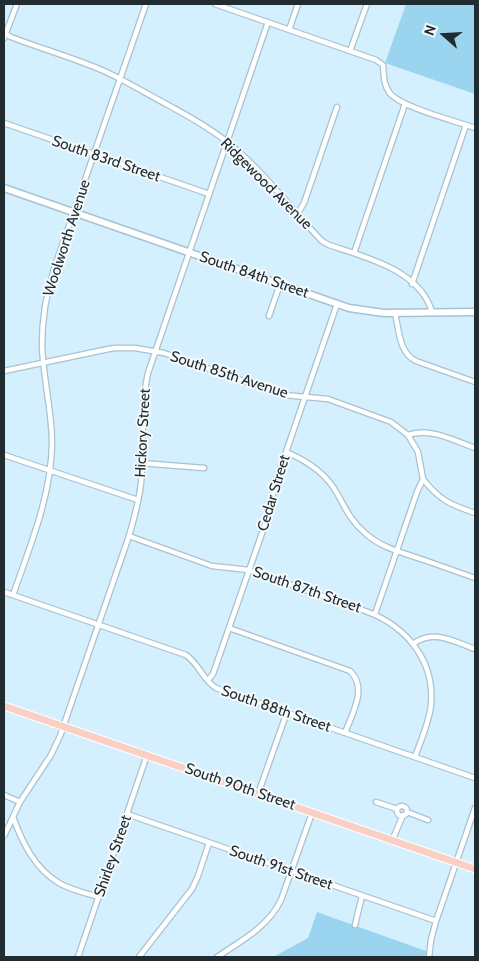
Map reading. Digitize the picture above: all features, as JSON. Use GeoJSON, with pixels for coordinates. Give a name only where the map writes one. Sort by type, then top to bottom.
{"type":"FeatureCollection","features":[{"type":"Feature","properties":{"kind":"main road","name":"South 84th Street"},"geometry":{"type":"LineString","coordinates":[[4,188],[337,304],[368,312],[396,313]]}},
{"type":"Feature","properties":{"kind":"main road"},"geometry":{"type":"LineString","coordinates":[[396,313],[475,312]]}},
{"type":"Feature","properties":{"kind":"main road","name":"South 90th Street"},"geometry":{"type":"LineString","coordinates":[[4,706],[475,869]]}},
{"type":"Feature","properties":{"kind":"street"},"geometry":{"type":"LineString","coordinates":[[4,35],[17,4]]}},
{"type":"Feature","properties":{"kind":"street","name":"Woolworth Avenue"},"geometry":{"type":"LineString","coordinates":[[13,595],[42,512],[50,470],[51,421],[42,332],[46,298],[54,269],[146,4]]}},
{"type":"Feature","properties":{"kind":"street"},"geometry":{"type":"LineString","coordinates":[[215,4],[376,60],[382,64],[387,89],[397,100],[475,128]]}},
{"type":"Feature","properties":{"kind":"street"},"geometry":{"type":"LineString","coordinates":[[290,30],[298,4]]}},
{"type":"Feature","properties":{"kind":"street"},"geometry":{"type":"LineString","coordinates":[[350,51],[367,4]]}},
{"type":"Feature","properties":{"kind":"street","name":"Hickory Street"},"geometry":{"type":"LineString","coordinates":[[4,836],[20,802],[51,754],[64,726],[129,536],[138,500],[144,393],[148,373],[268,22]]}},
{"type":"Feature","properties":{"kind":"street","name":"Ridgewood Avenue"},"geometry":{"type":"LineString","coordinates":[[4,35],[77,61],[120,79],[187,115],[227,142],[298,213],[322,241],[389,266],[412,284],[427,300],[432,312]]}},
{"type":"Feature","properties":{"kind":"street"},"geometry":{"type":"LineString","coordinates":[[354,253],[405,104]]}},
{"type":"Feature","properties":{"kind":"street"},"geometry":{"type":"LineString","coordinates":[[298,213],[304,203],[337,107]]}},
{"type":"Feature","properties":{"kind":"street","name":"South 83rd Street"},"geometry":{"type":"LineString","coordinates":[[4,123],[209,194]]}},
{"type":"Feature","properties":{"kind":"street"},"geometry":{"type":"LineString","coordinates":[[412,284],[466,125]]}},
{"type":"Feature","properties":{"kind":"street"},"geometry":{"type":"LineString","coordinates":[[269,316],[280,284]]}},
{"type":"Feature","properties":{"kind":"street","name":"Cedar Street"},"geometry":{"type":"LineString","coordinates":[[208,680],[213,674],[270,510],[275,484],[337,304]]}},
{"type":"Feature","properties":{"kind":"street"},"geometry":{"type":"LineString","coordinates":[[396,313],[403,349],[408,356],[416,361],[475,382]]}},
{"type":"Feature","properties":{"kind":"street","name":"South 85th Avenue"},"geometry":{"type":"LineString","coordinates":[[4,371],[114,348],[136,348],[155,351],[284,395],[328,399],[384,418],[398,426],[408,435]]}},
{"type":"Feature","properties":{"kind":"street"},"geometry":{"type":"LineString","coordinates":[[475,448],[428,433],[419,432],[408,435],[418,452],[423,478],[432,490],[443,500],[475,513]]}},
{"type":"Feature","properties":{"kind":"street"},"geometry":{"type":"LineString","coordinates":[[286,452],[304,460],[319,470],[333,486],[358,528],[376,542],[475,578]]}},
{"type":"Feature","properties":{"kind":"street"},"geometry":{"type":"LineString","coordinates":[[4,455],[138,500]]}},
{"type":"Feature","properties":{"kind":"street"},"geometry":{"type":"LineString","coordinates":[[141,463],[204,468]]}},
{"type":"Feature","properties":{"kind":"street"},"geometry":{"type":"LineString","coordinates":[[375,614],[423,478]]}},
{"type":"Feature","properties":{"kind":"street","name":"South 87th Street"},"geometry":{"type":"LineString","coordinates":[[129,536],[209,565],[249,570],[375,614],[397,626],[413,644],[426,668],[431,696],[428,719],[415,757]]}},
{"type":"Feature","properties":{"kind":"street","name":"South 88th Street"},"geometry":{"type":"LineString","coordinates":[[4,592],[186,656],[191,659],[216,688],[475,778]]}},
{"type":"Feature","properties":{"kind":"street"},"geometry":{"type":"LineString","coordinates":[[229,628],[346,669],[353,674],[358,681],[359,689],[345,733]]}},
{"type":"Feature","properties":{"kind":"street"},"geometry":{"type":"LineString","coordinates":[[413,644],[422,638],[433,635],[475,649]]}},
{"type":"Feature","properties":{"kind":"street"},"geometry":{"type":"LineString","coordinates":[[258,794],[287,712]]}},
{"type":"Feature","properties":{"kind":"street","name":"Shirley Street"},"geometry":{"type":"LineString","coordinates":[[78,957],[147,755]]}},
{"type":"Feature","properties":{"kind":"street"},"geometry":{"type":"LineString","coordinates":[[4,795],[20,802]]}},
{"type":"Feature","properties":{"kind":"street"},"geometry":{"type":"LineString","coordinates":[[376,802],[401,813],[428,820]]}},
{"type":"Feature","properties":{"kind":"street"},"geometry":{"type":"LineString","coordinates":[[429,957],[436,922],[475,808]]}},
{"type":"Feature","properties":{"kind":"street"},"geometry":{"type":"LineString","coordinates":[[217,957],[259,928],[269,919],[282,900],[312,813]]}},
{"type":"Feature","properties":{"kind":"street"},"geometry":{"type":"LineString","coordinates":[[392,840],[401,813]]}},
{"type":"Feature","properties":{"kind":"street","name":"South 91st Street"},"geometry":{"type":"LineString","coordinates":[[127,814],[436,922]]}},
{"type":"Feature","properties":{"kind":"street"},"geometry":{"type":"LineString","coordinates":[[13,817],[29,851],[46,873],[64,885],[99,897]]}},
{"type":"Feature","properties":{"kind":"street"},"geometry":{"type":"LineString","coordinates":[[138,957],[192,888],[210,843]]}},
{"type":"Feature","properties":{"kind":"street"},"geometry":{"type":"LineString","coordinates":[[355,925],[362,896]]}},
{"type":"Feature","properties":{"kind":"shaded area"},"geometry":{"type":"Polygon","coordinates":[[[406,4],[475,4],[475,94],[385,63],[406,4]]]}},
{"type":"Feature","properties":{"kind":"shaded area"},"geometry":{"type":"Polygon","coordinates":[[[317,912],[426,951],[427,957],[273,957],[308,938],[317,912]]]}}]}
